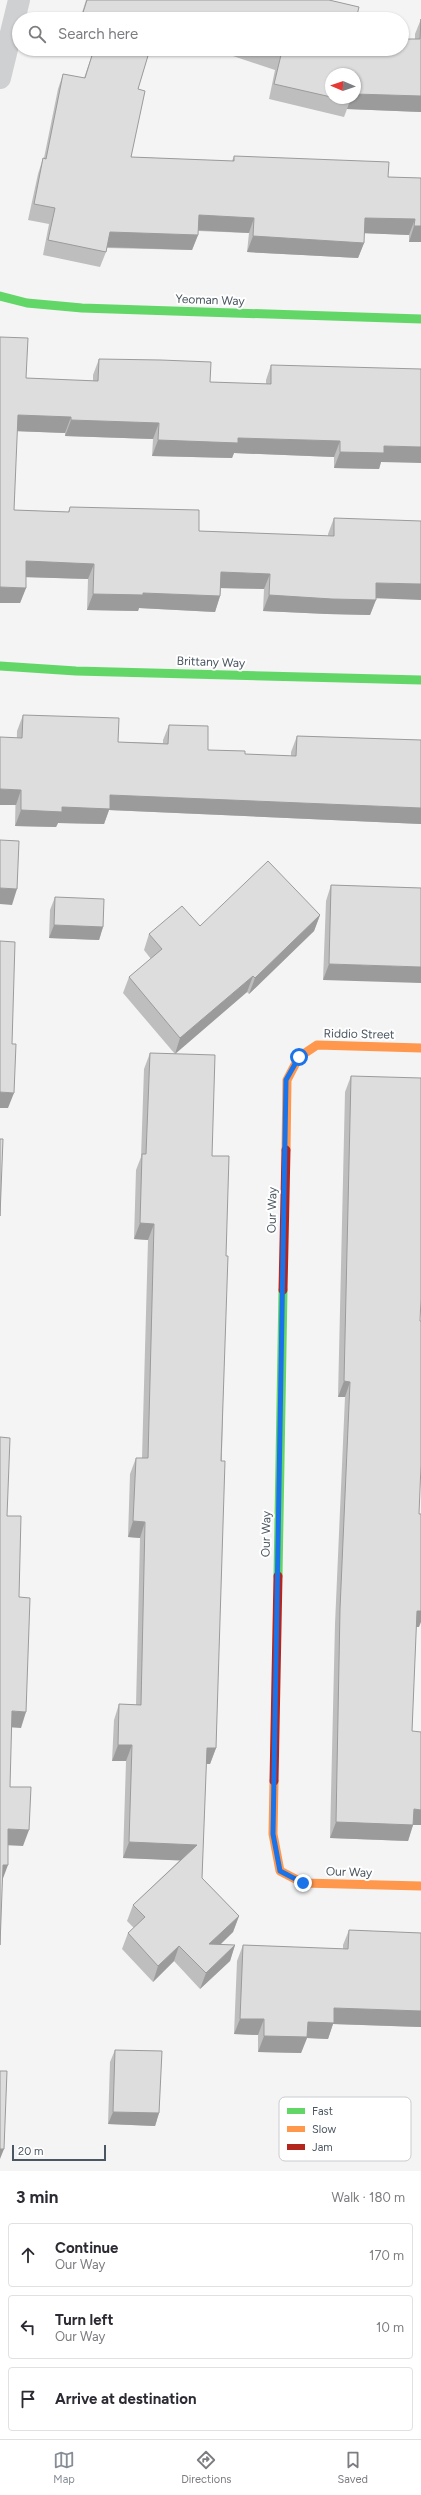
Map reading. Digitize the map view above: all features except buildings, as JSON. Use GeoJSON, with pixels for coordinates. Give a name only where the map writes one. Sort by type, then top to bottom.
{"type":"FeatureCollection","features":[{"type":"Feature","properties":{"kind":"street"},"geometry":{"type":"LineString","coordinates":[[16,12],[19,0]]}},
{"type":"Feature","properties":{"kind":"street"},"geometry":{"type":"LineString","coordinates":[[0,78],[12,29]]}},
{"type":"Feature","properties":{"kind":"street","name":"Yeoman Way"},"geometry":{"type":"LineString","coordinates":[[0,296],[27,303],[82,308],[421,319]]}},
{"type":"Feature","properties":{"kind":"street","name":"Brittany Way"},"geometry":{"type":"LineString","coordinates":[[0,666],[76,671],[421,680]]}},
{"type":"Feature","properties":{"kind":"street","name":"Riddio Street"},"geometry":{"type":"LineString","coordinates":[[299,1057],[317,1045],[421,1048]]}},
{"type":"Feature","properties":{"kind":"street","name":"Our Way"},"geometry":{"type":"LineString","coordinates":[[299,1057],[286,1080],[273,1834],[280,1871],[303,1883],[421,1886]]}},
{"type":"Feature","properties":{"kind":"traffic: fast"},"geometry":{"type":"LineString","coordinates":[[0,296],[27,303],[82,308],[421,319]]}},
{"type":"Feature","properties":{"kind":"traffic: fast"},"geometry":{"type":"LineString","coordinates":[[0,666],[76,671],[421,680]]}},
{"type":"Feature","properties":{"kind":"traffic: fast"},"geometry":{"type":"LineString","coordinates":[[278,1576],[283,1290]]}},
{"type":"Feature","properties":{"kind":"traffic: slow"},"geometry":{"type":"LineString","coordinates":[[286,1150],[287,1080],[299,1057],[317,1045],[421,1048]]}},
{"type":"Feature","properties":{"kind":"traffic: slow"},"geometry":{"type":"LineString","coordinates":[[274,1781],[273,1834],[280,1871],[303,1883],[421,1886]]}},
{"type":"Feature","properties":{"kind":"traffic: jam"},"geometry":{"type":"LineString","coordinates":[[283,1290],[286,1150]]}},
{"type":"Feature","properties":{"kind":"traffic: jam"},"geometry":{"type":"LineString","coordinates":[[274,1781],[278,1576]]}},
{"type":"Feature","properties":{"kind":"route"},"geometry":{"type":"LineString","coordinates":[[299,1057],[286,1080],[273,1834],[280,1871],[303,1883]]}}]}
